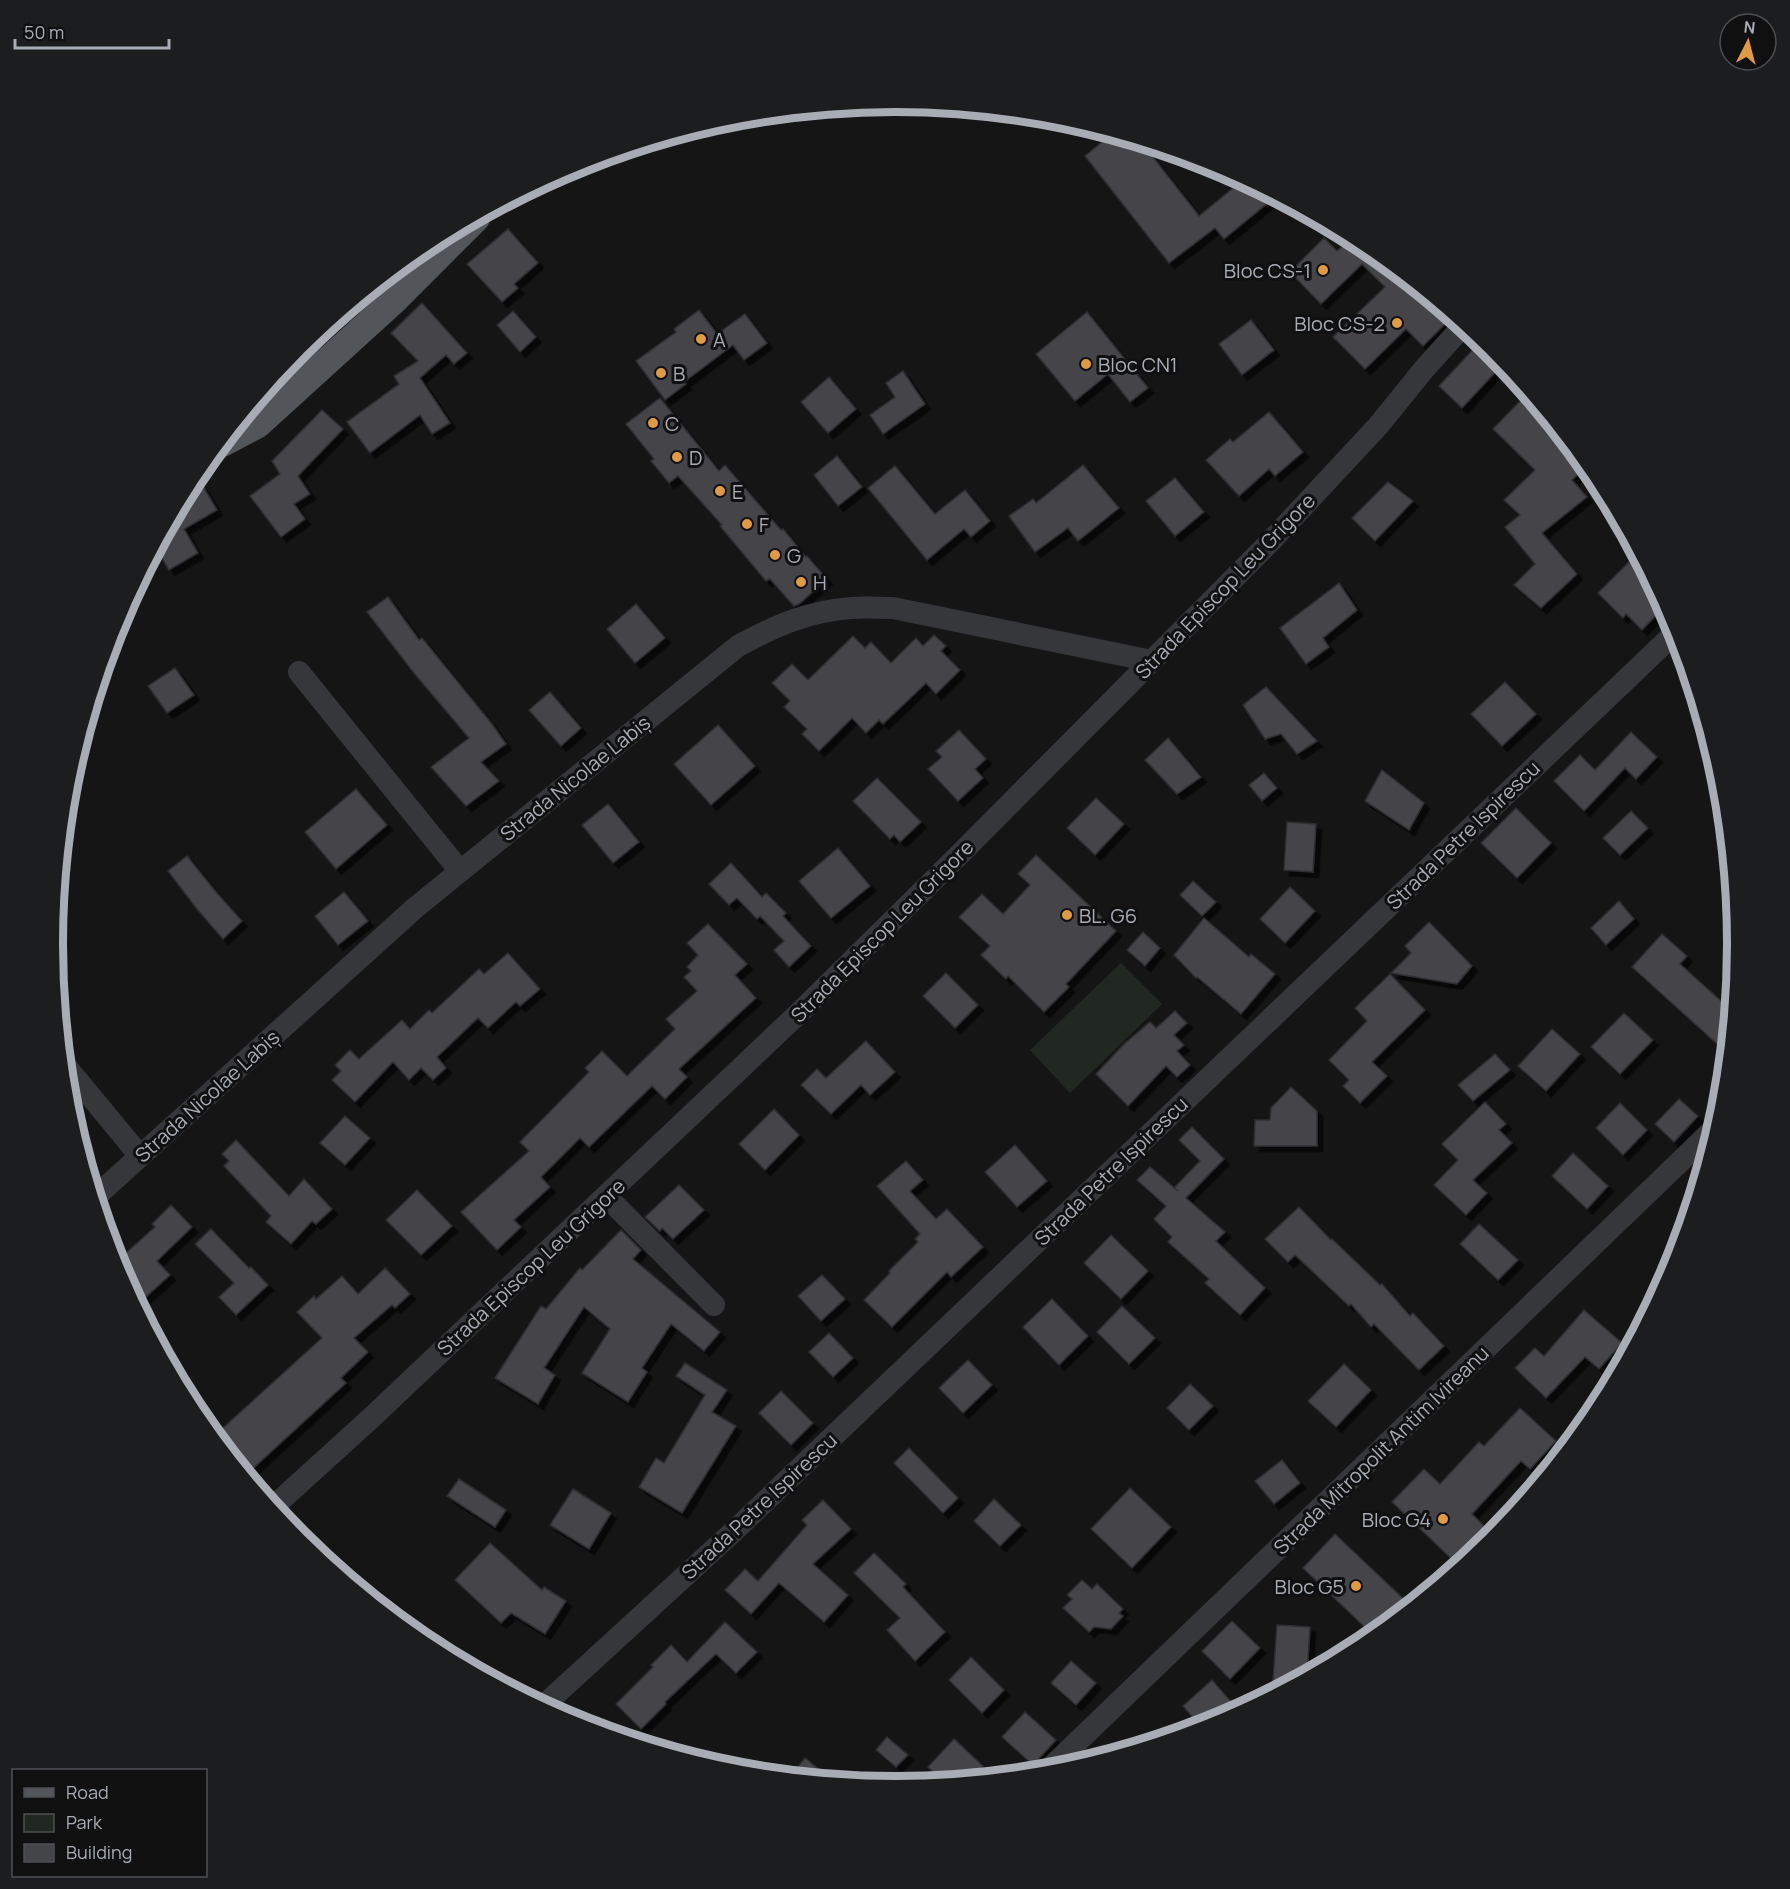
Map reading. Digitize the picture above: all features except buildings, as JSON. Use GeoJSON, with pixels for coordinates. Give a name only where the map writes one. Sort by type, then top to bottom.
{"type":"FeatureCollection","features":[{"type":"Feature","properties":{"kind":"main road"},"geometry":{"type":"LineString","coordinates":[[238,435],[258,424],[378,299],[437,250]]}},
{"type":"Feature","properties":{"kind":"street","name":"Strada Episcop Leu Grigore"},"geometry":{"type":"LineString","coordinates":[[278,1503],[370,1419],[801,1012],[1243,571],[1370,435],[1458,332]]}},
{"type":"Feature","properties":{"kind":"street","name":"Strada Nicolae Labiș"},"geometry":{"type":"LineString","coordinates":[[101,1192],[415,908],[738,646],[771,628],[801,617],[851,608],[893,608],[1152,661]]}},
{"type":"Feature","properties":{"kind":"street","name":"Strada Petre Ispirescu"},"geometry":{"type":"LineString","coordinates":[[549,1701],[734,1531],[1669,639]]}},
{"type":"Feature","properties":{"kind":"street"},"geometry":{"type":"LineString","coordinates":[[299,672],[460,871]]}},
{"type":"Feature","properties":{"kind":"street"},"geometry":{"type":"LineString","coordinates":[[74,1076],[140,1156]]}},
{"type":"Feature","properties":{"kind":"street","name":"Strada Mitropolit Antim Ivireanu"},"geometry":{"type":"LineString","coordinates":[[1058,1761],[1704,1139]]}},
{"type":"Feature","properties":{"kind":"street"},"geometry":{"type":"LineString","coordinates":[[606,1196],[714,1305]]}},
{"type":"Feature","properties":{"kind":"green space"},"geometry":{"type":"Polygon","coordinates":[[[1121,963],[1162,1004],[1070,1093],[1030,1050],[1121,963]]]}},
{"type":"Feature","properties":{"kind":"place","name":"Bloc CS-1"},"geometry":{"type":"Point","coordinates":[1323,270]}},
{"type":"Feature","properties":{"kind":"place","name":"Bloc CS-2"},"geometry":{"type":"Point","coordinates":[1397,323]}},
{"type":"Feature","properties":{"kind":"place","name":"A"},"geometry":{"type":"Point","coordinates":[701,339]}},
{"type":"Feature","properties":{"kind":"place","name":"Bloc CN1"},"geometry":{"type":"Point","coordinates":[1086,364]}},
{"type":"Feature","properties":{"kind":"place","name":"B"},"geometry":{"type":"Point","coordinates":[661,373]}},
{"type":"Feature","properties":{"kind":"place","name":"C"},"geometry":{"type":"Point","coordinates":[653,423]}},
{"type":"Feature","properties":{"kind":"place","name":"D"},"geometry":{"type":"Point","coordinates":[677,457]}},
{"type":"Feature","properties":{"kind":"place","name":"E"},"geometry":{"type":"Point","coordinates":[720,491]}},
{"type":"Feature","properties":{"kind":"place","name":"F"},"geometry":{"type":"Point","coordinates":[747,524]}},
{"type":"Feature","properties":{"kind":"place","name":"G"},"geometry":{"type":"Point","coordinates":[775,555]}},
{"type":"Feature","properties":{"kind":"place","name":"H"},"geometry":{"type":"Point","coordinates":[801,582]}},
{"type":"Feature","properties":{"kind":"place","name":"BL. G6"},"geometry":{"type":"Point","coordinates":[1067,915]}},
{"type":"Feature","properties":{"kind":"place","name":"Bloc G4"},"geometry":{"type":"Point","coordinates":[1443,1519]}},
{"type":"Feature","properties":{"kind":"place","name":"Bloc G5"},"geometry":{"type":"Point","coordinates":[1356,1586]}}]}
